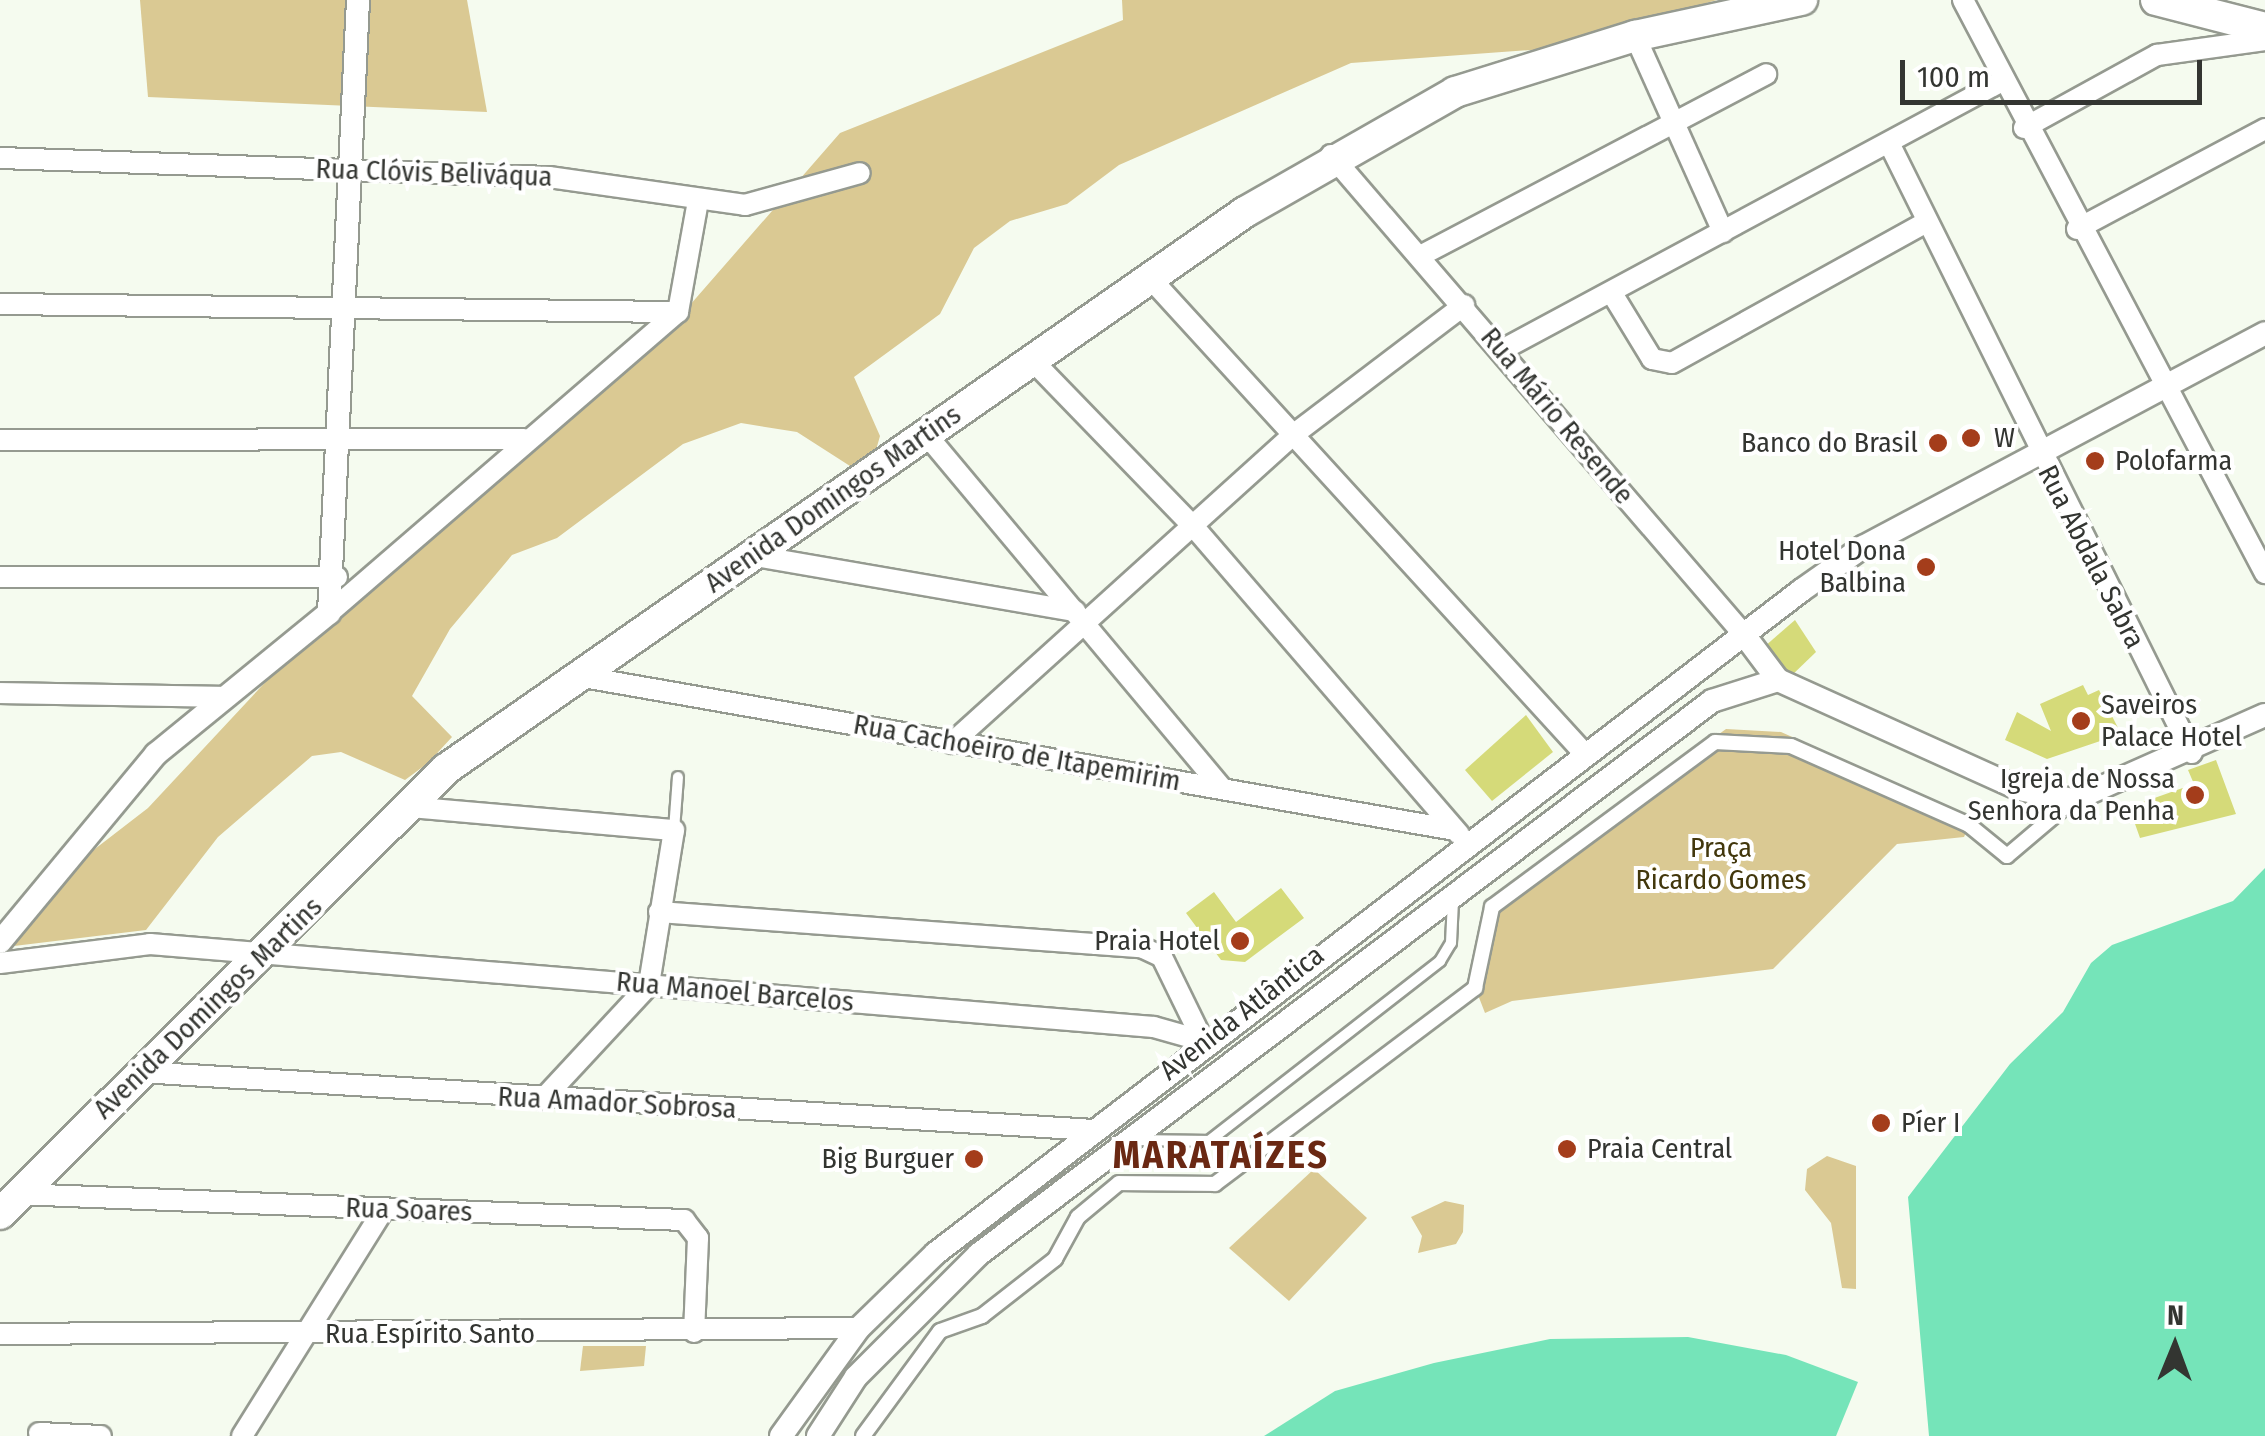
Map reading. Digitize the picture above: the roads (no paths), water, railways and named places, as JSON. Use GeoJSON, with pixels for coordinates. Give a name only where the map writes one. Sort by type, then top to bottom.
{"type":"FeatureCollection","features":[{"type":"Feature","properties":{"kind":"main road","name":"Avenida Domingos Martins"},"geometry":{"type":"LineString","coordinates":[[8,1204],[264,955],[408,808],[500,727],[756,556],[1031,359],[1332,155],[1456,92],[1635,36],[1802,0]]}},
{"type":"Feature","properties":{"kind":"main road"},"geometry":{"type":"LineString","coordinates":[[2156,0],[2265,28]]}},
{"type":"Feature","properties":{"kind":"street"},"geometry":{"type":"LineString","coordinates":[[329,613],[337,576],[345,169],[358,0]]}},
{"type":"Feature","properties":{"kind":"street"},"geometry":{"type":"LineString","coordinates":[[1964,0],[2077,229],[2265,573]]}},
{"type":"Feature","properties":{"kind":"street"},"geometry":{"type":"LineString","coordinates":[[1635,36],[1671,127],[1724,232]]}},
{"type":"Feature","properties":{"kind":"street"},"geometry":{"type":"LineString","coordinates":[[2024,128],[2156,55],[2265,40]]}},
{"type":"Feature","properties":{"kind":"street"},"geometry":{"type":"LineString","coordinates":[[1420,256],[1766,74]]}},
{"type":"Feature","properties":{"kind":"street"},"geometry":{"type":"LineString","coordinates":[[1500,351],[1613,295],[2002,81]]}},
{"type":"Feature","properties":{"kind":"street"},"geometry":{"type":"LineString","coordinates":[[2077,229],[2265,129]]}},
{"type":"Feature","properties":{"kind":"street","name":"Rua Abdala Sabra"},"geometry":{"type":"LineString","coordinates":[[1889,143],[2038,454],[2192,752]]}},
{"type":"Feature","properties":{"kind":"street","name":"Rua Mário Resende"},"geometry":{"type":"LineString","coordinates":[[1332,155],[1464,305],[1778,680]]}},
{"type":"Feature","properties":{"kind":"street","name":"Rua Clóvis Beliváqua"},"geometry":{"type":"LineString","coordinates":[[0,158],[631,183],[698,201],[794,197],[860,173]]}},
{"type":"Feature","properties":{"kind":"street"},"geometry":{"type":"LineString","coordinates":[[0,942],[109,805],[220,697],[329,613],[524,439],[678,312],[698,201]]}},
{"type":"Feature","properties":{"kind":"street"},"geometry":{"type":"LineString","coordinates":[[1613,295],[1652,359],[1672,364],[1925,223]]}},
{"type":"Feature","properties":{"kind":"street"},"geometry":{"type":"LineString","coordinates":[[1150,278],[1584,753]]}},
{"type":"Feature","properties":{"kind":"street"},"geometry":{"type":"LineString","coordinates":[[0,304],[342,304],[678,312]]}},
{"type":"Feature","properties":{"kind":"street"},"geometry":{"type":"LineString","coordinates":[[952,744],[1080,617],[1194,527],[1293,436],[1464,305]]}},
{"type":"Feature","properties":{"kind":"street","name":"Avenida Atlântica"},"geometry":{"type":"LineString","coordinates":[[781,1436],[859,1328],[936,1254],[1462,836],[1584,753],[1863,548],[2265,333]]}},
{"type":"Feature","properties":{"kind":"street"},"geometry":{"type":"LineString","coordinates":[[1031,359],[1194,527],[1462,836]]}},
{"type":"Feature","properties":{"kind":"street"},"geometry":{"type":"LineString","coordinates":[[925,433],[1222,788]]}},
{"type":"Feature","properties":{"kind":"street"},"geometry":{"type":"LineString","coordinates":[[0,440],[524,439]]}},
{"type":"Feature","properties":{"kind":"street"},"geometry":{"type":"LineString","coordinates":[[756,556],[1080,617]]}},
{"type":"Feature","properties":{"kind":"street"},"geometry":{"type":"LineString","coordinates":[[0,577],[337,576]]}},
{"type":"Feature","properties":{"kind":"street","name":"Rua Cachoeiro de Itapemirim"},"geometry":{"type":"LineString","coordinates":[[578,676],[1222,788],[1462,836]]}},
{"type":"Feature","properties":{"kind":"street"},"geometry":{"type":"LineString","coordinates":[[1778,680],[2019,789],[2072,800]]}},
{"type":"Feature","properties":{"kind":"street","name":"Avenida Atlântica"},"geometry":{"type":"LineString","coordinates":[[818,1436],[856,1376],[929,1296],[1712,701],[1778,680]]}},
{"type":"Feature","properties":{"kind":"street"},"geometry":{"type":"LineString","coordinates":[[0,693],[220,697]]}},
{"type":"Feature","properties":{"kind":"street"},"geometry":{"type":"LineString","coordinates":[[863,1436],[940,1332],[982,1316],[1055,1259],[1078,1217],[1119,1183],[1214,1184],[1474,988],[1492,907],[1715,742],[1791,746],[1969,825],[2007,856],[2072,800],[2192,752],[2265,715]]}},
{"type":"Feature","properties":{"kind":"street"},"geometry":{"type":"LineString","coordinates":[[408,808],[674,830],[649,985],[543,1099]]}},
{"type":"Feature","properties":{"kind":"street"},"geometry":{"type":"LineString","coordinates":[[660,912],[1141,948],[1162,957],[1203,1041]]}},
{"type":"Feature","properties":{"kind":"street","name":"Rua Manoel Barcelos"},"geometry":{"type":"LineString","coordinates":[[0,963],[150,944],[1182,1030],[1203,1041]]}},
{"type":"Feature","properties":{"kind":"street","name":"Rua Amador Sobrosa"},"geometry":{"type":"LineString","coordinates":[[140,1072],[1094,1130]]}},
{"type":"Feature","properties":{"kind":"street","name":"Rua Soares"},"geometry":{"type":"LineString","coordinates":[[8,1204],[382,1210],[690,1223],[698,1238],[694,1332]]}},
{"type":"Feature","properties":{"kind":"street"},"geometry":{"type":"LineString","coordinates":[[242,1436],[382,1210]]}},
{"type":"Feature","properties":{"kind":"street","name":"Rua Espírito Santo"},"geometry":{"type":"LineString","coordinates":[[0,1334],[859,1328]]}},
{"type":"Feature","properties":{"kind":"street"},"geometry":{"type":"LineString","coordinates":[[38,1432],[101,1436]]}},
{"type":"Feature","properties":{"kind":"lane"},"geometry":{"type":"LineString","coordinates":[[674,830],[678,777]]}},
{"type":"Feature","properties":{"kind":"lane"},"geometry":{"type":"LineString","coordinates":[[1133,1140],[1209,1141],[1440,961],[1451,943],[1453,899]]}},
{"type":"Feature","properties":{"kind":"place","name":"W"},"geometry":{"type":"Point","coordinates":[1971,438]}},
{"type":"Feature","properties":{"kind":"place","name":"Banco do Brasil"},"geometry":{"type":"Point","coordinates":[1938,443]}},
{"type":"Feature","properties":{"kind":"place","name":"Polofarma"},"geometry":{"type":"Point","coordinates":[2095,461]}},
{"type":"Feature","properties":{"kind":"place","name":"Hotel Dona Balbina"},"geometry":{"type":"Point","coordinates":[1926,567]}},
{"type":"Feature","properties":{"kind":"place","name":"Saveiros Palace Hotel"},"geometry":{"type":"Point","coordinates":[2081,721]}},
{"type":"Feature","properties":{"kind":"place","name":"Igreja de Nossa Senhora da Penha"},"geometry":{"type":"Point","coordinates":[2195,795]}},
{"type":"Feature","properties":{"kind":"place","name":"Praia Hotel"},"geometry":{"type":"Point","coordinates":[1240,941]}},
{"type":"Feature","properties":{"kind":"place","name":"Píer I"},"geometry":{"type":"Point","coordinates":[1881,1123]}},
{"type":"Feature","properties":{"kind":"place","name":"Praia Central"},"geometry":{"type":"Point","coordinates":[1567,1149]}},
{"type":"Feature","properties":{"kind":"place","name":"Big Burguer"},"geometry":{"type":"Point","coordinates":[974,1159]}},
{"type":"Feature","properties":{"kind":"district","name":"MARATAÍZES"},"geometry":{"type":"Point","coordinates":[1221,1156]}},
{"type":"Feature","properties":{"kind":"park label","name":"Praça Ricardo Gomes"},"geometry":{"type":"Point","coordinates":[1721,864]}}]}
